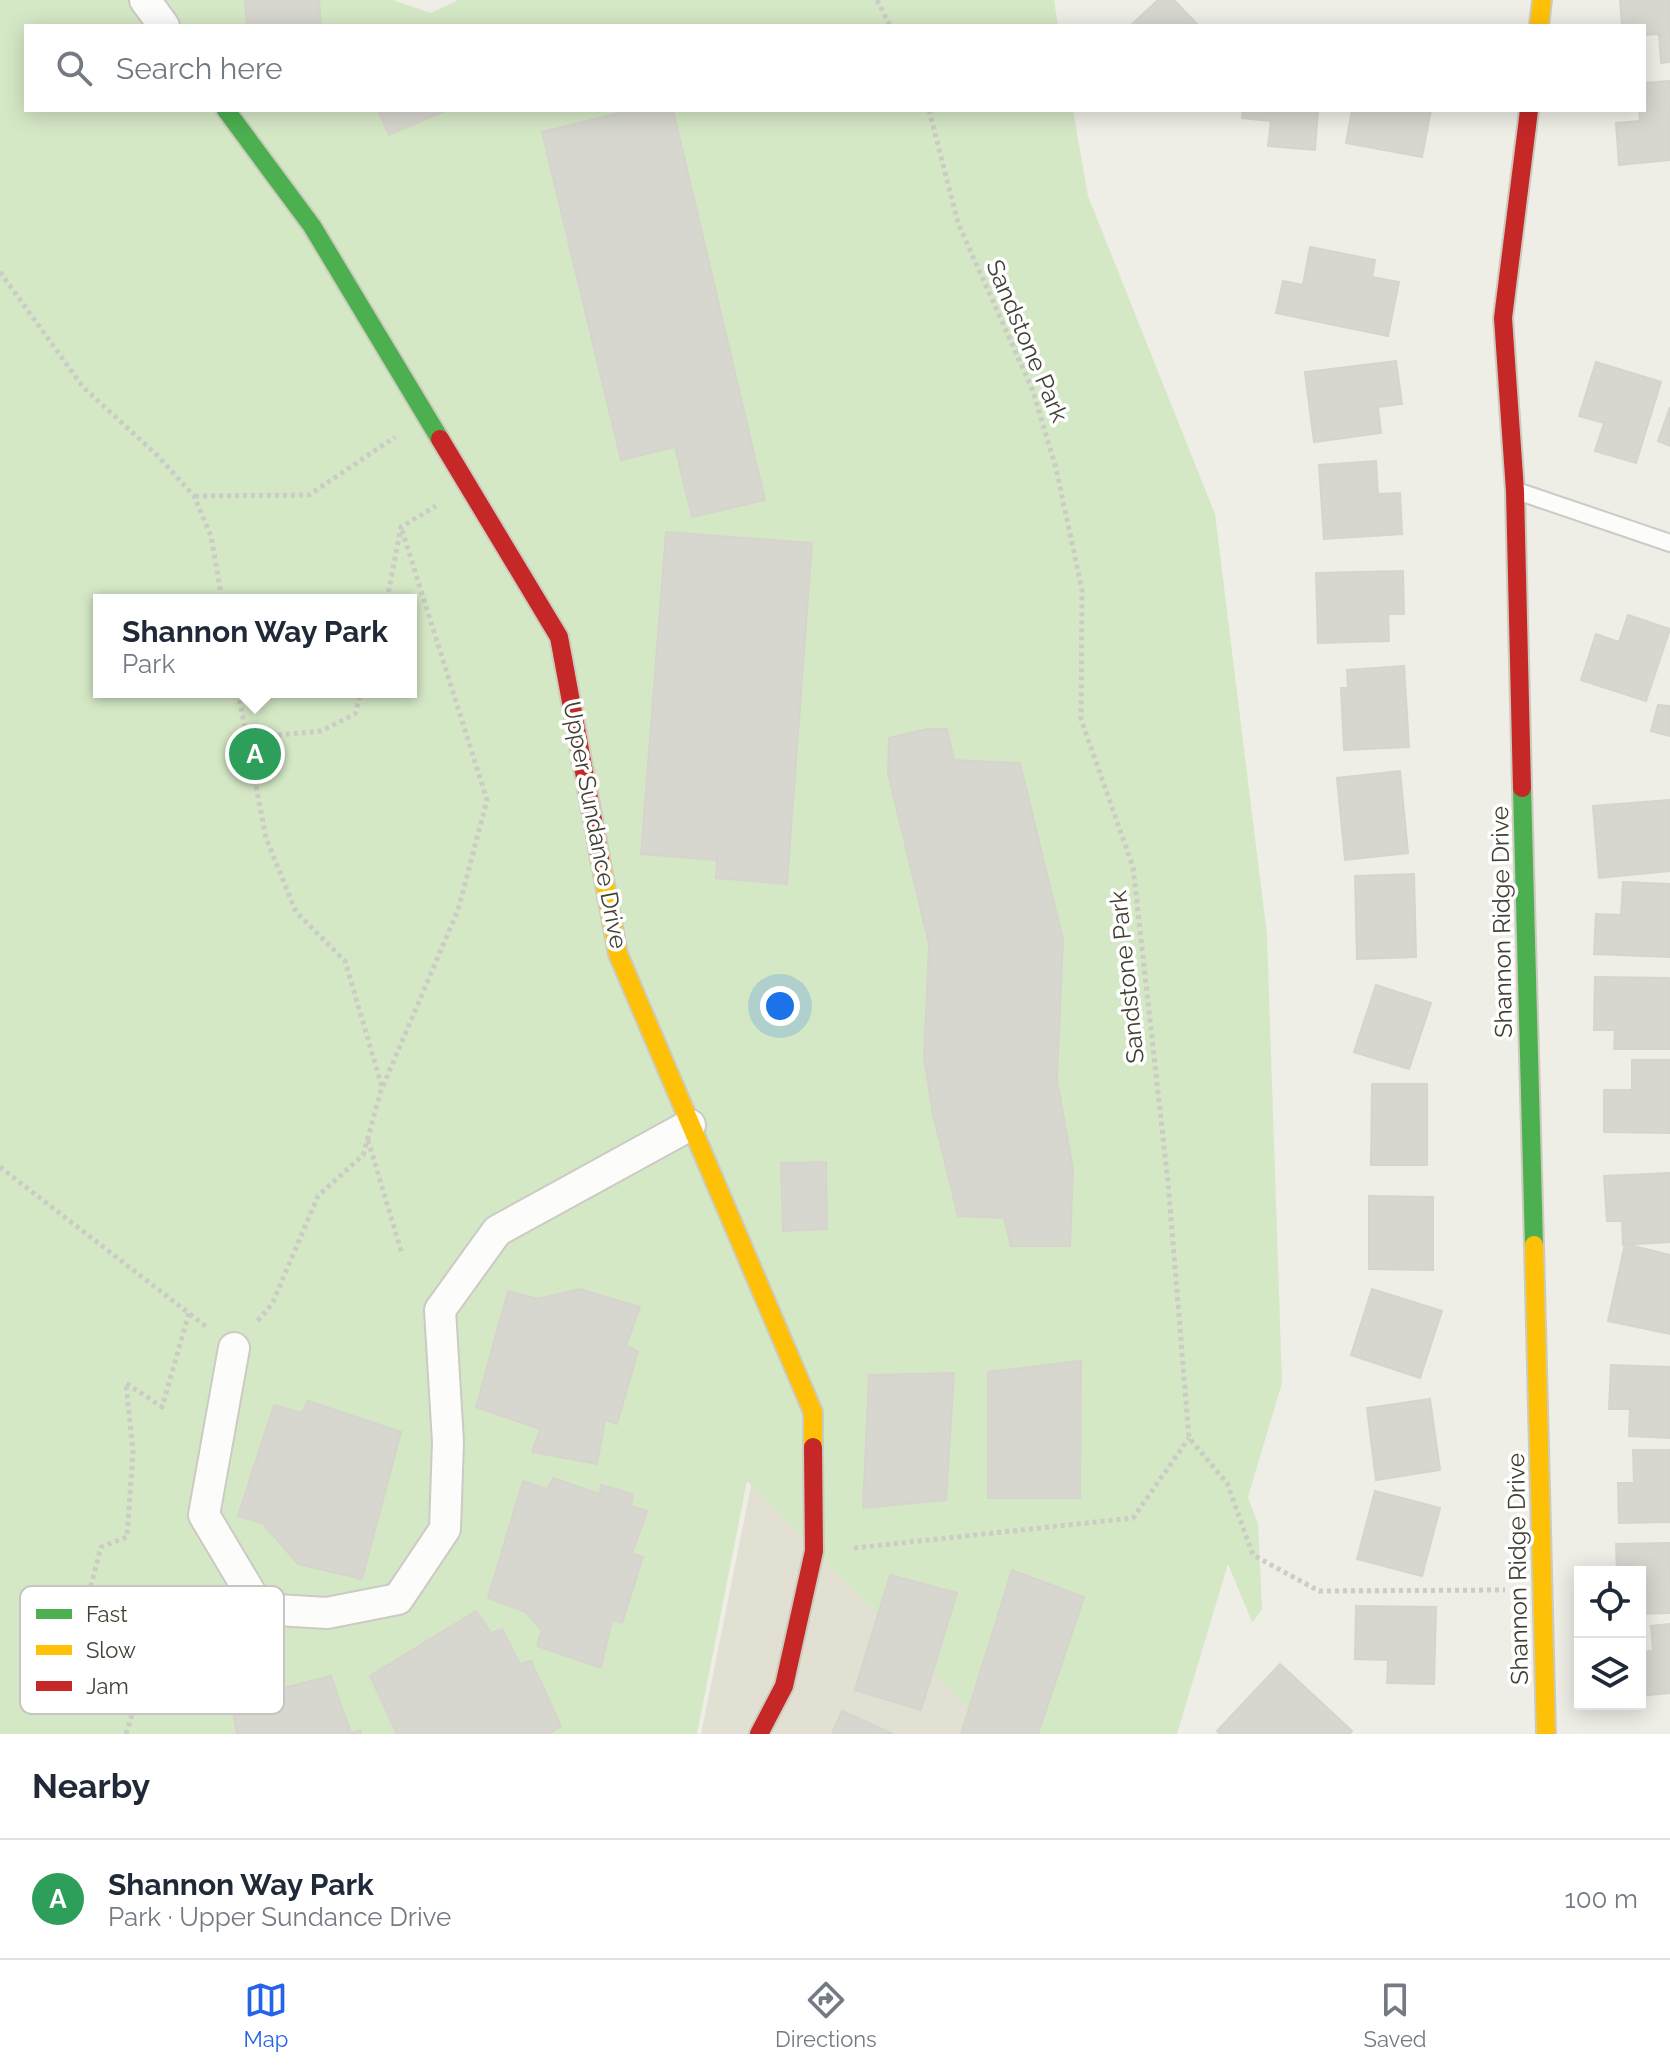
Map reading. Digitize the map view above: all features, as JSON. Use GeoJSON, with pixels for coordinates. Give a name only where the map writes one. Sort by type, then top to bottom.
{"type":"FeatureCollection","features":[{"type":"Feature","properties":{"kind":"street"},"geometry":{"type":"LineString","coordinates":[[145,0],[163,24]]}},
{"type":"Feature","properties":{"kind":"street"},"geometry":{"type":"LineString","coordinates":[[1539,24],[1542,0]]}},
{"type":"Feature","properties":{"kind":"street","name":"Upper Sundance Drive"},"geometry":{"type":"LineString","coordinates":[[227,112],[312,226],[559,637],[618,954],[813,1412],[814,1551],[784,1686],[759,1734]]}},
{"type":"Feature","properties":{"kind":"street","name":"Shannon Ridge Drive"},"geometry":{"type":"LineString","coordinates":[[1529,112],[1503,318],[1515,491],[1546,1734]]}},
{"type":"Feature","properties":{"kind":"street"},"geometry":{"type":"LineString","coordinates":[[284,1610],[327,1613],[398,1599],[445,1529],[448,1442],[440,1310],[497,1231],[690,1125]]}},
{"type":"Feature","properties":{"kind":"street"},"geometry":{"type":"LineString","coordinates":[[234,1348],[204,1515],[246,1586]]}},
{"type":"Feature","properties":{"kind":"lane"},"geometry":{"type":"LineString","coordinates":[[1515,491],[1670,543]]}},
{"type":"Feature","properties":{"kind":"path"},"geometry":{"type":"LineString","coordinates":[[877,0],[889,24]]}},
{"type":"Feature","properties":{"kind":"path","name":"Sandstone Park"},"geometry":{"type":"LineString","coordinates":[[930,112],[958,223],[1033,391],[1056,468],[1082,590],[1081,719],[1133,867],[1168,1182],[1189,1438]]}},
{"type":"Feature","properties":{"kind":"path"},"geometry":{"type":"LineString","coordinates":[[0,272],[83,387],[158,456],[194,496],[211,536],[221,594]]}},
{"type":"Feature","properties":{"kind":"path"},"geometry":{"type":"LineString","coordinates":[[194,496],[309,495],[426,417]]}},
{"type":"Feature","properties":{"kind":"path"},"geometry":{"type":"LineString","coordinates":[[388,594],[401,527],[469,487]]}},
{"type":"Feature","properties":{"kind":"path"},"geometry":{"type":"LineString","coordinates":[[0,1167],[234,1348],[272,1304],[318,1196],[363,1155],[382,1087],[458,910],[487,800],[401,527]]}},
{"type":"Feature","properties":{"kind":"path"},"geometry":{"type":"LineString","coordinates":[[239,698],[271,850],[296,912],[345,961],[382,1087]]}},
{"type":"Feature","properties":{"kind":"path"},"geometry":{"type":"LineString","coordinates":[[246,738],[321,731],[355,714],[359,698]]}},
{"type":"Feature","properties":{"kind":"path"},"geometry":{"type":"LineString","coordinates":[[367,1139],[402,1254]]}},
{"type":"Feature","properties":{"kind":"path"},"geometry":{"type":"LineString","coordinates":[[91,1586],[101,1547],[127,1537],[133,1452],[126,1383],[162,1407],[189,1313]]}},
{"type":"Feature","properties":{"kind":"path"},"geometry":{"type":"LineString","coordinates":[[814,1534],[859,1550],[1133,1518],[1189,1438],[1227,1483],[1253,1555],[1319,1591],[1542,1590]]}},
{"type":"Feature","properties":{"kind":"path"},"geometry":{"type":"LineString","coordinates":[[126,1734],[132,1714]]}},
{"type":"Feature","properties":{"kind":"shaded area"},"geometry":{"type":"Polygon","coordinates":[[[762,1432],[1011,1734],[701,1734],[762,1432]]]}},
{"type":"Feature","properties":{"kind":"green space"},"geometry":{"type":"Polygon","coordinates":[[[0,0],[393,0],[431,13],[458,0],[1054,0],[1058,24],[24,24],[24,112],[1073,112],[1088,196],[1215,514],[1267,935],[1282,1383],[1248,1497],[1258,1524],[1262,1610],[1252,1622],[1228,1564],[1177,1734],[994,1734],[747,1481],[697,1734],[0,1734],[0,0]]]}},
{"type":"Feature","properties":{"kind":"building"},"geometry":{"type":"Polygon","coordinates":[[[245,0],[319,0],[321,24],[247,24],[245,0]]]}},
{"type":"Feature","properties":{"kind":"building"},"geometry":{"type":"Polygon","coordinates":[[[1158,0],[1174,0],[1197,24],[1132,24],[1158,0]]]}},
{"type":"Feature","properties":{"kind":"building"},"geometry":{"type":"Polygon","coordinates":[[[1620,0],[1670,0],[1670,62],[1661,63],[1659,34],[1646,35],[1646,24],[1622,24],[1620,0]]]}},
{"type":"Feature","properties":{"kind":"building"},"geometry":{"type":"Polygon","coordinates":[[[1670,81],[1670,160],[1619,165],[1616,123],[1640,121],[1639,112],[1646,112],[1646,83],[1670,81]]]}},
{"type":"Feature","properties":{"kind":"building"},"geometry":{"type":"Polygon","coordinates":[[[379,112],[442,112],[389,135],[379,112]]]}},
{"type":"Feature","properties":{"kind":"building"},"geometry":{"type":"Polygon","coordinates":[[[624,112],[673,112],[765,500],[692,517],[675,447],[621,460],[542,132],[624,112]]]}},
{"type":"Feature","properties":{"kind":"building"},"geometry":{"type":"Polygon","coordinates":[[[1243,112],[1318,112],[1315,150],[1268,146],[1271,121],[1242,118],[1243,112]]]}},
{"type":"Feature","properties":{"kind":"building"},"geometry":{"type":"Polygon","coordinates":[[[1352,112],[1431,112],[1422,157],[1346,143],[1352,112]]]}},
{"type":"Feature","properties":{"kind":"building"},"geometry":{"type":"Polygon","coordinates":[[[1310,247],[1375,260],[1372,277],[1399,282],[1388,336],[1276,313],[1283,281],[1303,285],[1310,247]]]}},
{"type":"Feature","properties":{"kind":"building"},"geometry":{"type":"Polygon","coordinates":[[[1396,361],[1402,404],[1378,407],[1381,433],[1314,442],[1305,372],[1396,361]]]}},
{"type":"Feature","properties":{"kind":"building"},"geometry":{"type":"Polygon","coordinates":[[[1596,362],[1661,382],[1636,463],[1595,451],[1604,423],[1579,416],[1596,362]]]}},
{"type":"Feature","properties":{"kind":"building"},"geometry":{"type":"Polygon","coordinates":[[[1670,407],[1670,446],[1658,441],[1670,407]]]}},
{"type":"Feature","properties":{"kind":"building"},"geometry":{"type":"Polygon","coordinates":[[[1376,461],[1378,494],[1400,493],[1402,534],[1324,539],[1319,465],[1376,461]]]}},
{"type":"Feature","properties":{"kind":"building"},"geometry":{"type":"Polygon","coordinates":[[[666,532],[812,543],[787,884],[716,878],[717,860],[641,854],[666,532]]]}},
{"type":"Feature","properties":{"kind":"building"},"geometry":{"type":"Polygon","coordinates":[[[1403,571],[1404,614],[1388,614],[1389,641],[1318,643],[1316,573],[1403,571]]]}},
{"type":"Feature","properties":{"kind":"building"},"geometry":{"type":"Polygon","coordinates":[[[1628,615],[1670,629],[1646,701],[1581,680],[1596,634],[1619,642],[1628,615]]]}},
{"type":"Feature","properties":{"kind":"building"},"geometry":{"type":"Polygon","coordinates":[[[1404,666],[1409,747],[1344,750],[1341,688],[1348,688],[1347,670],[1404,666]]]}},
{"type":"Feature","properties":{"kind":"building"},"geometry":{"type":"Polygon","coordinates":[[[1658,705],[1670,706],[1670,736],[1651,731],[1658,705]]]}},
{"type":"Feature","properties":{"kind":"building"},"geometry":{"type":"Polygon","coordinates":[[[927,729],[947,729],[954,760],[1020,763],[1063,940],[1057,1079],[1073,1170],[1070,1246],[1011,1246],[1004,1218],[958,1216],[933,1114],[924,1058],[929,944],[888,773],[889,738],[927,729]]]}},
{"type":"Feature","properties":{"kind":"building"},"geometry":{"type":"Polygon","coordinates":[[[1400,771],[1408,853],[1345,860],[1337,778],[1400,771]]]}},
{"type":"Feature","properties":{"kind":"building"},"geometry":{"type":"Polygon","coordinates":[[[1669,800],[1670,871],[1599,878],[1593,806],[1669,800]]]}},
{"type":"Feature","properties":{"kind":"building"},"geometry":{"type":"Polygon","coordinates":[[[1414,874],[1416,957],[1357,959],[1355,876],[1414,874]]]}},
{"type":"Feature","properties":{"kind":"building"},"geometry":{"type":"Polygon","coordinates":[[[1623,882],[1669,884],[1670,957],[1594,954],[1596,914],[1621,915],[1623,882]]]}},
{"type":"Feature","properties":{"kind":"building"},"geometry":{"type":"Polygon","coordinates":[[[1595,977],[1670,978],[1670,1049],[1614,1049],[1615,1030],[1594,1030],[1595,977]]]}},
{"type":"Feature","properties":{"kind":"building"},"geometry":{"type":"Polygon","coordinates":[[[1376,985],[1431,1003],[1409,1069],[1354,1052],[1376,985]]]}},
{"type":"Feature","properties":{"kind":"building"},"geometry":{"type":"Polygon","coordinates":[[[1632,1060],[1670,1060],[1670,1133],[1604,1132],[1604,1090],[1632,1090],[1632,1060]]]}},
{"type":"Feature","properties":{"kind":"building"},"geometry":{"type":"Polygon","coordinates":[[[1372,1084],[1427,1084],[1427,1165],[1371,1165],[1372,1084]]]}},
{"type":"Feature","properties":{"kind":"building"},"geometry":{"type":"Polygon","coordinates":[[[826,1162],[827,1229],[783,1231],[781,1163],[826,1162]]]}},
{"type":"Feature","properties":{"kind":"building"},"geometry":{"type":"Polygon","coordinates":[[[1670,1173],[1670,1242],[1623,1245],[1622,1221],[1607,1221],[1604,1176],[1670,1173]]]}},
{"type":"Feature","properties":{"kind":"building"},"geometry":{"type":"Polygon","coordinates":[[[1369,1196],[1433,1197],[1433,1270],[1369,1269],[1369,1196]]]}},
{"type":"Feature","properties":{"kind":"building"},"geometry":{"type":"Polygon","coordinates":[[[1625,1244],[1670,1255],[1670,1334],[1608,1321],[1625,1244]]]}},
{"type":"Feature","properties":{"kind":"building"},"geometry":{"type":"Polygon","coordinates":[[[579,1289],[640,1307],[626,1346],[638,1351],[617,1424],[605,1420],[597,1464],[532,1452],[540,1429],[476,1407],[508,1291],[538,1299],[579,1289]]]}},
{"type":"Feature","properties":{"kind":"building"},"geometry":{"type":"Polygon","coordinates":[[[1372,1289],[1442,1311],[1420,1378],[1351,1355],[1372,1289]]]}},
{"type":"Feature","properties":{"kind":"building"},"geometry":{"type":"Polygon","coordinates":[[[1081,1361],[1080,1498],[988,1498],[988,1372],[1081,1361]]]}},
{"type":"Feature","properties":{"kind":"building"},"geometry":{"type":"Polygon","coordinates":[[[1611,1365],[1670,1367],[1670,1438],[1629,1436],[1630,1409],[1609,1409],[1611,1365]]]}},
{"type":"Feature","properties":{"kind":"building"},"geometry":{"type":"Polygon","coordinates":[[[954,1373],[946,1500],[863,1508],[869,1375],[954,1373]]]}},
{"type":"Feature","properties":{"kind":"building"},"geometry":{"type":"Polygon","coordinates":[[[1430,1399],[1440,1470],[1376,1480],[1367,1408],[1430,1399]]]}},
{"type":"Feature","properties":{"kind":"building"},"geometry":{"type":"Polygon","coordinates":[[[308,1401],[401,1432],[362,1579],[298,1564],[262,1523],[238,1516],[274,1405],[302,1413],[308,1401]]]}},
{"type":"Feature","properties":{"kind":"building"},"geometry":{"type":"Polygon","coordinates":[[[1633,1450],[1670,1450],[1670,1522],[1619,1523],[1618,1483],[1634,1483],[1633,1450]]]}},
{"type":"Feature","properties":{"kind":"building"},"geometry":{"type":"Polygon","coordinates":[[[553,1478],[600,1494],[601,1485],[633,1494],[631,1506],[647,1511],[632,1554],[643,1557],[622,1623],[612,1620],[601,1668],[537,1646],[542,1631],[526,1612],[488,1598],[523,1481],[547,1489],[553,1478]]]}},
{"type":"Feature","properties":{"kind":"building"},"geometry":{"type":"Polygon","coordinates":[[[1375,1491],[1440,1508],[1422,1576],[1357,1559],[1375,1491]]]}},
{"type":"Feature","properties":{"kind":"building"},"geometry":{"type":"Polygon","coordinates":[[[1670,1543],[1670,1613],[1646,1614],[1646,1566],[1617,1566],[1616,1544],[1670,1543]]]}},
{"type":"Feature","properties":{"kind":"building"},"geometry":{"type":"Polygon","coordinates":[[[1012,1570],[1084,1597],[1038,1734],[961,1734],[1012,1570]]]}},
{"type":"Feature","properties":{"kind":"building"},"geometry":{"type":"Polygon","coordinates":[[[890,1575],[957,1593],[921,1710],[855,1690],[890,1575]]]}},
{"type":"Feature","properties":{"kind":"building"},"geometry":{"type":"Polygon","coordinates":[[[1356,1606],[1436,1607],[1434,1684],[1387,1683],[1388,1660],[1355,1659],[1356,1606]]]}},
{"type":"Feature","properties":{"kind":"building"},"geometry":{"type":"Polygon","coordinates":[[[476,1611],[491,1633],[502,1629],[520,1664],[531,1661],[561,1726],[548,1734],[397,1734],[370,1676],[476,1611]]]}},
{"type":"Feature","properties":{"kind":"building"},"geometry":{"type":"Polygon","coordinates":[[[1670,1624],[1670,1693],[1646,1695],[1646,1652],[1653,1651],[1651,1626],[1670,1624]]]}},
{"type":"Feature","properties":{"kind":"building"},"geometry":{"type":"Polygon","coordinates":[[[1280,1664],[1352,1731],[1350,1734],[1220,1734],[1217,1731],[1280,1664]]]}},
{"type":"Feature","properties":{"kind":"building"},"geometry":{"type":"Polygon","coordinates":[[[331,1676],[351,1733],[360,1730],[361,1734],[237,1734],[233,1714],[284,1714],[284,1688],[331,1676]]]}},
{"type":"Feature","properties":{"kind":"building"},"geometry":{"type":"Polygon","coordinates":[[[842,1711],[893,1734],[832,1734],[842,1711]]]}},
{"type":"Feature","properties":{"kind":"traffic: fast"},"geometry":{"type":"LineString","coordinates":[[227,112],[312,226],[440,439]]}},
{"type":"Feature","properties":{"kind":"traffic: fast"},"geometry":{"type":"LineString","coordinates":[[1522,788],[1534,1245]]}},
{"type":"Feature","properties":{"kind":"traffic: slow"},"geometry":{"type":"LineString","coordinates":[[1539,24],[1542,0]]}},
{"type":"Feature","properties":{"kind":"traffic: slow"},"geometry":{"type":"LineString","coordinates":[[600,858],[618,954],[813,1412],[813,1447]]}},
{"type":"Feature","properties":{"kind":"traffic: slow"},"geometry":{"type":"LineString","coordinates":[[1534,1245],[1546,1734]]}},
{"type":"Feature","properties":{"kind":"traffic: jam"},"geometry":{"type":"LineString","coordinates":[[1522,788],[1515,491],[1503,318],[1529,112]]}},
{"type":"Feature","properties":{"kind":"traffic: jam"},"geometry":{"type":"LineString","coordinates":[[440,439],[559,637],[600,858]]}},
{"type":"Feature","properties":{"kind":"traffic: jam"},"geometry":{"type":"LineString","coordinates":[[759,1734],[784,1686],[814,1551],[813,1447]]}},
{"type":"Feature","properties":{"kind":"place","name":"Shannon Way Park"},"geometry":{"type":"Point","coordinates":[255,754]}}]}
